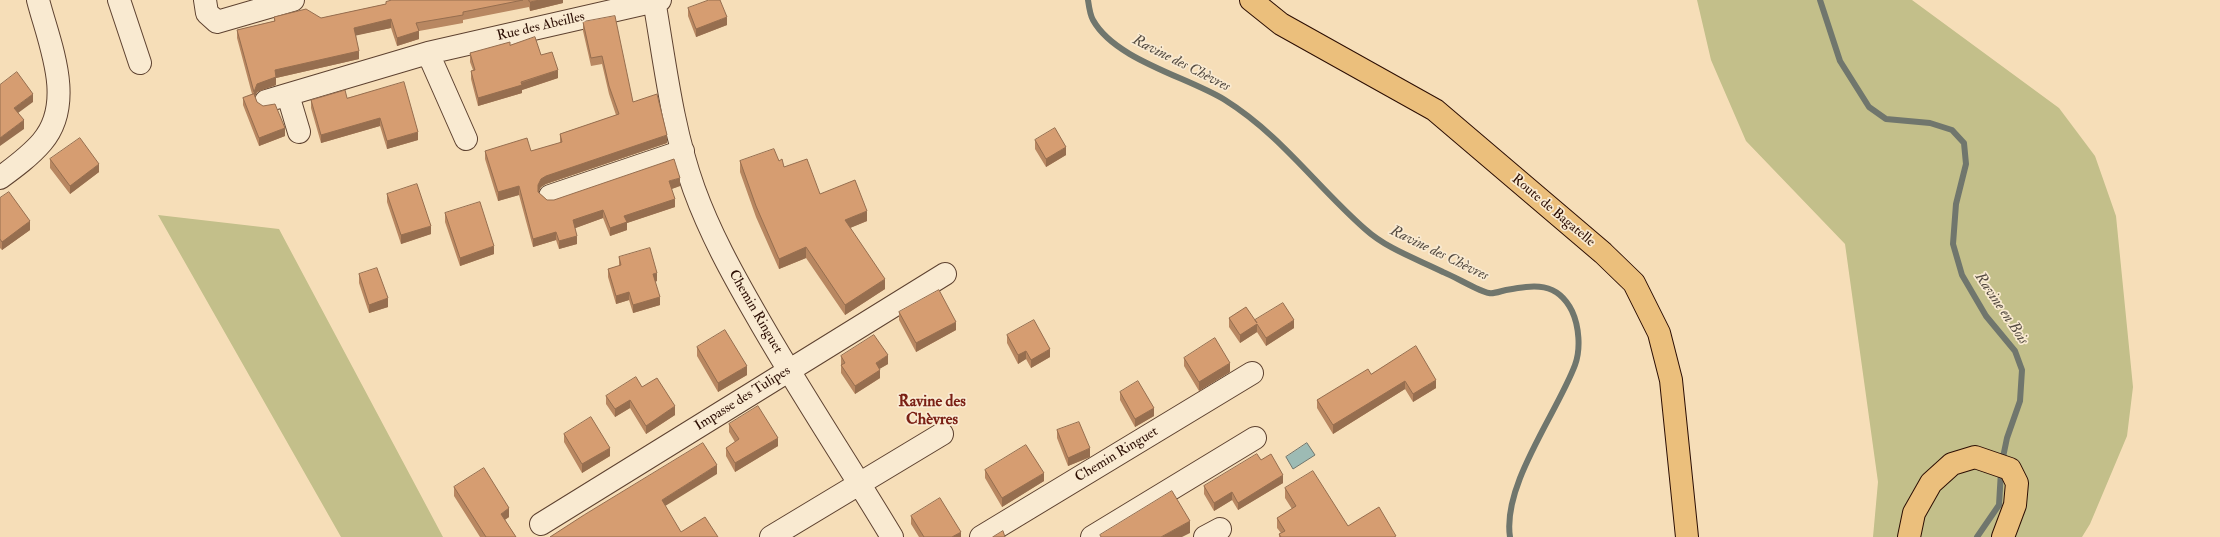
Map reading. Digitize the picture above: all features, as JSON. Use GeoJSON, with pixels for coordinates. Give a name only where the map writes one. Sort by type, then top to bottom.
{"type":"FeatureCollection","features":[{"type":"Feature","properties":{"kind":"main road","name":"Route de Bagatelle"},"geometry":{"type":"LineString","coordinates":[[1251,0],[1281,24],[1435,110],[1603,253],[1634,283],[1659,333],[1671,380],[1687,537]]}},
{"type":"Feature","properties":{"kind":"main road"},"geometry":{"type":"LineString","coordinates":[[1909,537],[1914,513],[1931,482],[1952,464],[1975,457],[2010,470],[2017,483],[2015,505],[2003,537]]}},
{"type":"Feature","properties":{"kind":"street"},"geometry":{"type":"LineString","coordinates":[[0,178],[20,163],[43,141],[56,119],[59,98],[57,77],[38,0]]}},
{"type":"Feature","properties":{"kind":"street"},"geometry":{"type":"LineString","coordinates":[[119,0],[140,63]]}},
{"type":"Feature","properties":{"kind":"street"},"geometry":{"type":"LineString","coordinates":[[205,0],[207,13],[217,22],[293,0]]}},
{"type":"Feature","properties":{"kind":"street","name":"Rue des Abeilles"},"geometry":{"type":"LineString","coordinates":[[266,101],[428,53],[656,0]]}},
{"type":"Feature","properties":{"kind":"street","name":"Chemin Ringuet"},"geometry":{"type":"LineString","coordinates":[[656,0],[669,93],[693,187],[706,221],[723,256],[788,370],[892,537]]}},
{"type":"Feature","properties":{"kind":"street"},"geometry":{"type":"LineString","coordinates":[[428,53],[466,139]]}},
{"type":"Feature","properties":{"kind":"street"},"geometry":{"type":"LineString","coordinates":[[288,95],[299,132]]}},
{"type":"Feature","properties":{"kind":"street"},"geometry":{"type":"LineString","coordinates":[[550,196],[683,151]]}},
{"type":"Feature","properties":{"kind":"street","name":"Impasse des Tulipes"},"geometry":{"type":"LineString","coordinates":[[541,524],[945,274]]}},
{"type":"Feature","properties":{"kind":"street","name":"Chemin Ringuet"},"geometry":{"type":"LineString","coordinates":[[981,537],[1252,373]]}},
{"type":"Feature","properties":{"kind":"street"},"geometry":{"type":"LineString","coordinates":[[771,537],[942,434]]}},
{"type":"Feature","properties":{"kind":"street"},"geometry":{"type":"LineString","coordinates":[[1092,537],[1255,438]]}},
{"type":"Feature","properties":{"kind":"shaded area"},"geometry":{"type":"Polygon","coordinates":[[[1697,0],[1912,0],[2059,108],[2095,156],[2116,216],[2133,387],[2127,436],[2090,524],[2082,537],[1873,537],[1878,482],[1845,244],[1746,141],[1711,60],[1697,0]]]}},
{"type":"Feature","properties":{"kind":"shaded area"},"geometry":{"type":"Polygon","coordinates":[[[158,215],[279,229],[443,537],[341,537],[158,215]]]}},
{"type":"Feature","properties":{"kind":"water"},"geometry":{"type":"Polygon","coordinates":[[[1307,443],[1315,455],[1293,469],[1286,457],[1307,443]]]}},
{"type":"Feature","properties":{"kind":"building"},"geometry":{"type":"Polygon","coordinates":[[[392,0],[523,0],[463,12],[463,15],[416,23],[419,31],[397,38],[391,19],[354,28],[359,51],[275,70],[276,77],[257,84],[254,92],[237,30],[275,21],[274,17],[306,9],[321,18],[386,4],[386,2],[392,0]]]}},
{"type":"Feature","properties":{"kind":"building"},"geometry":{"type":"Polygon","coordinates":[[[529,0],[540,0],[530,2],[529,0]]]}},
{"type":"Feature","properties":{"kind":"building"},"geometry":{"type":"Polygon","coordinates":[[[709,0],[720,0],[727,17],[696,29],[688,8],[709,0]]]}},
{"type":"Feature","properties":{"kind":"building"},"geometry":{"type":"Polygon","coordinates":[[[615,16],[633,102],[657,94],[667,135],[546,176],[541,179],[538,185],[538,192],[547,200],[554,200],[674,159],[680,178],[669,181],[675,199],[624,216],[627,222],[610,228],[603,210],[573,220],[577,236],[559,241],[556,232],[533,239],[519,186],[498,192],[485,151],[527,138],[531,151],[562,142],[560,134],[619,114],[609,86],[602,56],[591,58],[583,22],[615,16]]]}},
{"type":"Feature","properties":{"kind":"building"},"geometry":{"type":"Polygon","coordinates":[[[535,37],[541,55],[552,52],[558,70],[521,82],[522,85],[478,98],[471,71],[475,70],[470,53],[510,42],[510,45],[535,37]]]}},
{"type":"Feature","properties":{"kind":"building"},"geometry":{"type":"Polygon","coordinates":[[[17,72],[33,94],[14,108],[24,120],[0,138],[0,85],[17,72]]]}},
{"type":"Feature","properties":{"kind":"building"},"geometry":{"type":"Polygon","coordinates":[[[404,82],[418,132],[387,141],[380,118],[321,135],[311,100],[345,90],[347,98],[404,82]]]}},
{"type":"Feature","properties":{"kind":"building"},"geometry":{"type":"Polygon","coordinates":[[[254,94],[257,102],[263,106],[275,104],[285,128],[259,138],[243,98],[254,94]]]}},
{"type":"Feature","properties":{"kind":"building"},"geometry":{"type":"Polygon","coordinates":[[[1055,128],[1066,147],[1046,159],[1035,140],[1055,128]]]}},
{"type":"Feature","properties":{"kind":"building"},"geometry":{"type":"Polygon","coordinates":[[[80,138],[99,164],[70,186],[50,159],[80,138]]]}},
{"type":"Feature","properties":{"kind":"building"},"geometry":{"type":"Polygon","coordinates":[[[774,149],[779,161],[782,159],[784,167],[807,159],[820,194],[855,180],[867,211],[845,220],[885,279],[845,305],[806,247],[779,259],[756,206],[740,161],[774,149]]]}},
{"type":"Feature","properties":{"kind":"building"},"geometry":{"type":"Polygon","coordinates":[[[417,184],[431,226],[401,235],[387,194],[417,184]]]}},
{"type":"Feature","properties":{"kind":"building"},"geometry":{"type":"Polygon","coordinates":[[[9,192],[30,221],[2,242],[0,239],[0,198],[9,192]]]}},
{"type":"Feature","properties":{"kind":"building"},"geometry":{"type":"Polygon","coordinates":[[[480,202],[494,246],[460,258],[445,213],[480,202]]]}},
{"type":"Feature","properties":{"kind":"building"},"geometry":{"type":"Polygon","coordinates":[[[650,248],[657,273],[653,274],[660,297],[633,305],[629,292],[616,296],[608,269],[621,265],[619,257],[650,248]]]}},
{"type":"Feature","properties":{"kind":"building"},"geometry":{"type":"Polygon","coordinates":[[[377,268],[388,298],[369,305],[359,274],[377,268]]]}},
{"type":"Feature","properties":{"kind":"building"},"geometry":{"type":"Polygon","coordinates":[[[939,290],[956,322],[916,343],[899,312],[939,290]]]}},
{"type":"Feature","properties":{"kind":"building"},"geometry":{"type":"Polygon","coordinates":[[[1283,303],[1294,320],[1266,338],[1257,324],[1240,335],[1229,318],[1246,307],[1257,323],[1255,320],[1283,303]]]}},
{"type":"Feature","properties":{"kind":"building"},"geometry":{"type":"Polygon","coordinates":[[[1034,320],[1050,349],[1031,360],[1026,351],[1018,355],[1007,335],[1034,320]]]}},
{"type":"Feature","properties":{"kind":"building"},"geometry":{"type":"Polygon","coordinates":[[[725,330],[747,366],[718,383],[697,347],[725,330]]]}},
{"type":"Feature","properties":{"kind":"building"},"geometry":{"type":"Polygon","coordinates":[[[874,335],[888,355],[876,363],[880,370],[855,386],[841,365],[845,363],[841,356],[874,335]]]}},
{"type":"Feature","properties":{"kind":"building"},"geometry":{"type":"Polygon","coordinates":[[[1215,338],[1230,363],[1199,382],[1184,358],[1215,338]]]}},
{"type":"Feature","properties":{"kind":"building"},"geometry":{"type":"Polygon","coordinates":[[[1416,346],[1436,380],[1413,394],[1405,381],[1333,425],[1317,400],[1368,369],[1371,374],[1416,346]]]}},
{"type":"Feature","properties":{"kind":"building"},"geometry":{"type":"Polygon","coordinates":[[[636,377],[642,387],[657,378],[675,406],[646,426],[630,400],[615,409],[606,396],[636,377]]]}},
{"type":"Feature","properties":{"kind":"building"},"geometry":{"type":"Polygon","coordinates":[[[1138,381],[1154,408],[1135,419],[1120,392],[1138,381]]]}},
{"type":"Feature","properties":{"kind":"building"},"geometry":{"type":"Polygon","coordinates":[[[758,406],[778,438],[735,463],[726,448],[739,439],[729,424],[758,406]]]}},
{"type":"Feature","properties":{"kind":"building"},"geometry":{"type":"Polygon","coordinates":[[[591,417],[610,448],[582,464],[564,434],[591,417]]]}},
{"type":"Feature","properties":{"kind":"building"},"geometry":{"type":"Polygon","coordinates":[[[1079,422],[1090,448],[1068,458],[1057,430],[1079,422]]]}},
{"type":"Feature","properties":{"kind":"building"},"geometry":{"type":"Polygon","coordinates":[[[703,443],[717,465],[662,500],[681,532],[705,517],[718,537],[550,537],[584,515],[703,443]]]}},
{"type":"Feature","properties":{"kind":"building"},"geometry":{"type":"Polygon","coordinates":[[[1026,445],[1044,473],[1002,498],[985,470],[1026,445]]]}},
{"type":"Feature","properties":{"kind":"building"},"geometry":{"type":"Polygon","coordinates":[[[1257,454],[1261,460],[1271,454],[1283,475],[1238,503],[1232,492],[1214,503],[1204,486],[1257,454]]]}},
{"type":"Feature","properties":{"kind":"building"},"geometry":{"type":"Polygon","coordinates":[[[484,468],[509,508],[501,514],[516,537],[486,537],[454,487],[484,468]]]}},
{"type":"Feature","properties":{"kind":"building"},"geometry":{"type":"Polygon","coordinates":[[[1313,471],[1348,526],[1379,507],[1396,536],[1281,537],[1279,534],[1285,531],[1277,518],[1296,506],[1285,488],[1313,471]]]}},
{"type":"Feature","properties":{"kind":"building"},"geometry":{"type":"Polygon","coordinates":[[[1172,491],[1190,521],[1161,537],[1101,537],[1100,535],[1172,491]]]}},
{"type":"Feature","properties":{"kind":"building"},"geometry":{"type":"Polygon","coordinates":[[[940,498],[961,532],[952,537],[924,537],[911,516],[940,498]]]}},
{"type":"Feature","properties":{"kind":"building"},"geometry":{"type":"Polygon","coordinates":[[[1003,531],[1005,537],[993,537],[1003,531]]]}},
{"type":"Feature","properties":{"kind":"waterway","name":"Ravine des Chèvres"},"geometry":{"type":"LineString","coordinates":[[1088,0],[1090,13],[1093,20],[1103,34],[1135,57],[1210,92],[1225,100],[1245,114],[1281,145],[1365,229],[1383,242],[1402,253],[1485,292],[1493,293],[1526,287],[1544,287],[1559,294],[1566,301],[1572,311],[1578,330],[1579,345],[1577,359],[1567,384],[1522,472],[1514,495],[1510,517],[1510,537]]}},
{"type":"Feature","properties":{"kind":"waterway","name":"Ravine en Bois"},"geometry":{"type":"LineString","coordinates":[[1820,0],[1840,61],[1869,107],[1886,119],[1930,123],[1952,130],[1964,143],[1966,164],[1956,204],[1953,244],[1962,275],[1986,316],[2015,351],[2022,370],[2020,401],[2007,438],[2002,462]]}},
{"type":"Feature","properties":{"kind":"waterway","name":"Ravine en Bois"},"geometry":{"type":"LineString","coordinates":[[1977,537],[1999,505],[2001,471]]}},
{"type":"Feature","properties":{"kind":"district","name":"Ravine des Chèvres"},"geometry":{"type":"Point","coordinates":[932,412]}}]}
